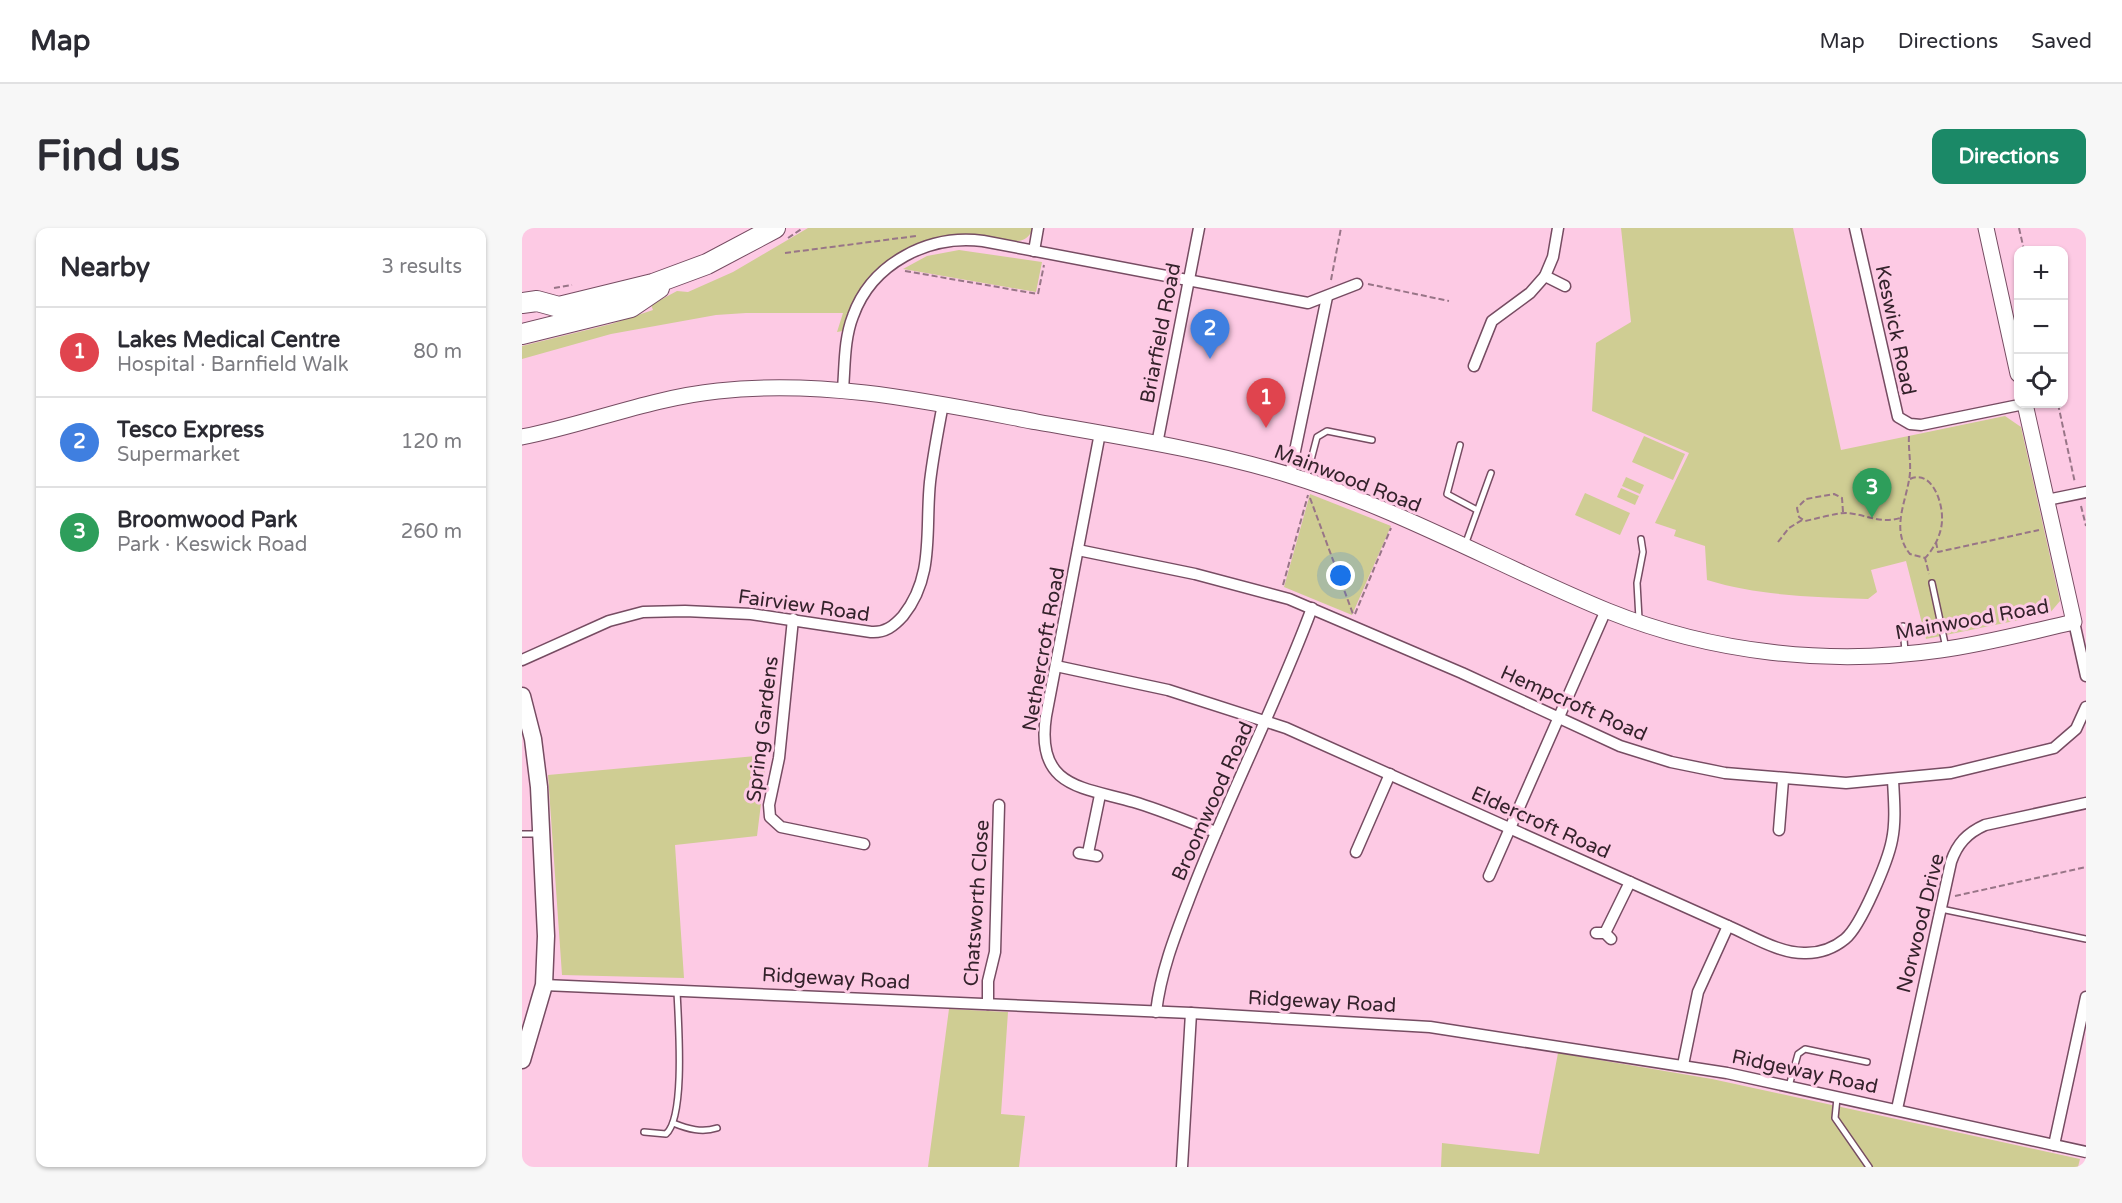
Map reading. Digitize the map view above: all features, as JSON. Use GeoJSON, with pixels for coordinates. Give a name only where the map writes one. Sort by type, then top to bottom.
{"type":"FeatureCollection","features":[{"type":"Feature","properties":{"kind":"highway"},"geometry":{"type":"LineString","coordinates":[[522,303],[556,298],[594,300],[676,276],[715,260],[775,228]]}},
{"type":"Feature","properties":{"kind":"highway"},"geometry":{"type":"LineString","coordinates":[[522,334],[631,307],[676,276]]}},
{"type":"Feature","properties":{"kind":"highway"},"geometry":{"type":"LineString","coordinates":[[522,323],[540,320],[556,298]]}},
{"type":"Feature","properties":{"kind":"main road"},"geometry":{"type":"LineString","coordinates":[[522,696],[533,739],[543,834],[546,936],[544,985],[522,1060]]}},
{"type":"Feature","properties":{"kind":"street"},"geometry":{"type":"LineString","coordinates":[[1034,251],[1038,228]]}},
{"type":"Feature","properties":{"kind":"street","name":"Briarfield Road"},"geometry":{"type":"LineString","coordinates":[[1157,444],[1199,228]]}},
{"type":"Feature","properties":{"kind":"street"},"geometry":{"type":"LineString","coordinates":[[1474,366],[1492,321],[1530,293],[1545,276],[1553,257],[1558,228]]}},
{"type":"Feature","properties":{"kind":"street","name":"Keswick Road"},"geometry":{"type":"LineString","coordinates":[[1855,228],[1896,411],[1902,421],[1921,425],[2014,406]]}},
{"type":"Feature","properties":{"kind":"street"},"geometry":{"type":"LineString","coordinates":[[1986,228],[2014,354]]}},
{"type":"Feature","properties":{"kind":"street"},"geometry":{"type":"LineString","coordinates":[[843,389],[847,341],[853,316],[868,288],[887,268],[910,252],[937,243],[972,239],[1308,303],[1357,284]]}},
{"type":"Feature","properties":{"kind":"street"},"geometry":{"type":"LineString","coordinates":[[1545,276],[1565,286]]}},
{"type":"Feature","properties":{"kind":"street"},"geometry":{"type":"LineString","coordinates":[[1290,475],[1327,297]]}},
{"type":"Feature","properties":{"kind":"street"},"geometry":{"type":"LineString","coordinates":[[1470,341],[1482,345]]}},
{"type":"Feature","properties":{"kind":"street","name":"Mainwood Road"},"geometry":{"type":"LineString","coordinates":[[522,436],[625,408],[704,392],[755,388],[843,389],[943,404],[1100,433],[1222,457],[1290,475],[1396,516],[1606,610],[1639,622],[1715,643],[1783,654],[1859,657],[1947,649],[2074,622]]}},
{"type":"Feature","properties":{"kind":"street","name":"Fairview Road"},"geometry":{"type":"LineString","coordinates":[[522,660],[633,614],[695,611],[793,619],[877,632],[893,626],[908,609],[921,587],[927,564],[930,481],[943,404]]}},
{"type":"Feature","properties":{"kind":"street"},"geometry":{"type":"LineString","coordinates":[[2025,408],[2086,676]]}},
{"type":"Feature","properties":{"kind":"street","name":"Nethercroft Road"},"geometry":{"type":"LineString","coordinates":[[1100,433],[1045,725],[1047,752],[1057,770],[1068,782],[1082,790],[1137,803],[1216,832]]}},
{"type":"Feature","properties":{"kind":"street"},"geometry":{"type":"LineString","coordinates":[[2047,500],[2082,493]]}},
{"type":"Feature","properties":{"kind":"street","name":"Hempcroft Road"},"geometry":{"type":"LineString","coordinates":[[1078,550],[1195,574],[1280,596],[1462,673],[1557,719],[1620,746],[1671,762],[1725,773],[1783,780],[1845,783],[1951,773],[2047,751],[2071,735],[2082,720],[2086,707]]}},
{"type":"Feature","properties":{"kind":"street","name":"Broomwood Road"},"geometry":{"type":"LineString","coordinates":[[1156,1012],[1165,965],[1216,832],[1267,721],[1312,608]]}},
{"type":"Feature","properties":{"kind":"street"},"geometry":{"type":"LineString","coordinates":[[1488,878],[1606,610]]}},
{"type":"Feature","properties":{"kind":"street","name":"Spring Gardens"},"geometry":{"type":"LineString","coordinates":[[793,619],[780,758],[769,805],[770,817],[781,827],[865,844]]}},
{"type":"Feature","properties":{"kind":"street","name":"Eldercroft Road"},"geometry":{"type":"LineString","coordinates":[[1056,666],[1168,690],[1267,721],[1728,926],[1795,953],[1824,950],[1846,938],[1858,922],[1889,853],[1894,823],[1893,780]]}},
{"type":"Feature","properties":{"kind":"street"},"geometry":{"type":"LineString","coordinates":[[1354,853],[1390,774]]}},
{"type":"Feature","properties":{"kind":"street"},"geometry":{"type":"LineString","coordinates":[[1779,832],[1783,780]]}},
{"type":"Feature","properties":{"kind":"street"},"geometry":{"type":"LineString","coordinates":[[1088,854],[1100,795]]}},
{"type":"Feature","properties":{"kind":"street","name":"Norwood Drive"},"geometry":{"type":"LineString","coordinates":[[1897,1109],[1954,853],[1971,832],[1995,822],[2086,803]]}},
{"type":"Feature","properties":{"kind":"street","name":"Chatsworth Close"},"geometry":{"type":"LineString","coordinates":[[988,1004],[988,981],[995,952],[999,805]]}},
{"type":"Feature","properties":{"kind":"street"},"geometry":{"type":"LineString","coordinates":[[1604,935],[1630,882]]}},
{"type":"Feature","properties":{"kind":"street"},"geometry":{"type":"LineString","coordinates":[[1683,1065],[1698,992],[1728,926]]}},
{"type":"Feature","properties":{"kind":"street","name":"Ridgeway Road"},"geometry":{"type":"LineString","coordinates":[[544,985],[677,989],[1407,1024],[1683,1065],[1838,1096],[2086,1152]]}},
{"type":"Feature","properties":{"kind":"street"},"geometry":{"type":"LineString","coordinates":[[2054,1145],[2086,997]]}},
{"type":"Feature","properties":{"kind":"street"},"geometry":{"type":"LineString","coordinates":[[1182,1167],[1191,1013]]}},
{"type":"Feature","properties":{"kind":"lane"},"geometry":{"type":"LineString","coordinates":[[1305,480],[1317,437],[1321,433],[1327,431],[1372,440]]}},
{"type":"Feature","properties":{"kind":"lane"},"geometry":{"type":"LineString","coordinates":[[1460,445],[1447,494],[1477,510]]}},
{"type":"Feature","properties":{"kind":"lane"},"geometry":{"type":"LineString","coordinates":[[1464,547],[1491,473]]}},
{"type":"Feature","properties":{"kind":"lane"},"geometry":{"type":"LineString","coordinates":[[1639,622],[1637,583],[1643,552],[1641,539]]}},
{"type":"Feature","properties":{"kind":"lane"},"geometry":{"type":"LineString","coordinates":[[1932,583],[1947,649]]}},
{"type":"Feature","properties":{"kind":"lane"},"geometry":{"type":"LineString","coordinates":[[1903,627],[1905,654]]}},
{"type":"Feature","properties":{"kind":"lane"},"geometry":{"type":"LineString","coordinates":[[522,834],[543,834]]}},
{"type":"Feature","properties":{"kind":"lane"},"geometry":{"type":"LineString","coordinates":[[1942,904],[2086,939]]}},
{"type":"Feature","properties":{"kind":"lane"},"geometry":{"type":"LineString","coordinates":[[644,1132],[666,1134],[673,1123],[679,1090],[677,989]]}},
{"type":"Feature","properties":{"kind":"lane"},"geometry":{"type":"LineString","coordinates":[[1789,1086],[1798,1054],[1805,1049],[1867,1062]]}},
{"type":"Feature","properties":{"kind":"lane"},"geometry":{"type":"LineString","coordinates":[[1838,1096],[1835,1118],[1869,1167]]}},
{"type":"Feature","properties":{"kind":"lane"},"geometry":{"type":"LineString","coordinates":[[673,1123],[695,1130],[707,1131],[717,1128]]}},
{"type":"Feature","properties":{"kind":"path"},"geometry":{"type":"LineString","coordinates":[[1327,297],[1341,228]]}},
{"type":"Feature","properties":{"kind":"path"},"geometry":{"type":"LineString","coordinates":[[2019,228],[2023,246]]}},
{"type":"Feature","properties":{"kind":"path"},"geometry":{"type":"LineString","coordinates":[[785,253],[934,234],[937,243]]}},
{"type":"Feature","properties":{"kind":"path"},"geometry":{"type":"LineString","coordinates":[[887,268],[1038,294],[1046,253]]}},
{"type":"Feature","properties":{"kind":"path"},"geometry":{"type":"LineString","coordinates":[[1357,284],[1449,301]]}},
{"type":"Feature","properties":{"kind":"path"},"geometry":{"type":"LineString","coordinates":[[556,298],[575,285]]}},
{"type":"Feature","properties":{"kind":"path"},"geometry":{"type":"LineString","coordinates":[[2059,408],[2082,493],[2086,526]]}},
{"type":"Feature","properties":{"kind":"path"},"geometry":{"type":"LineString","coordinates":[[1910,424],[1910,480],[1900,518],[1902,543],[1910,554],[1925,558]]}},
{"type":"Feature","properties":{"kind":"path"},"geometry":{"type":"LineString","coordinates":[[1910,480],[1922,477],[1936,492],[1942,518],[1936,542],[1925,558]]}},
{"type":"Feature","properties":{"kind":"path"},"geometry":{"type":"LineString","coordinates":[[1280,596],[1308,494],[1354,616],[1396,516]]}},
{"type":"Feature","properties":{"kind":"path"},"geometry":{"type":"LineString","coordinates":[[1802,520],[1797,508],[1802,502],[1834,494],[1842,498],[1843,513]]}},
{"type":"Feature","properties":{"kind":"path"},"geometry":{"type":"LineString","coordinates":[[1778,542],[1789,528],[1802,520],[1843,513],[1867,516],[1884,522],[1900,518]]}},
{"type":"Feature","properties":{"kind":"path"},"geometry":{"type":"LineString","coordinates":[[1936,542],[1938,552],[2053,528]]}},
{"type":"Feature","properties":{"kind":"path"},"geometry":{"type":"LineString","coordinates":[[1925,558],[1932,583]]}},
{"type":"Feature","properties":{"kind":"path"},"geometry":{"type":"LineString","coordinates":[[1942,904],[2086,867]]}},
{"type":"Feature","properties":{"kind":"shaded area"},"geometry":{"type":"Polygon","coordinates":[[[808,228],[1033,228],[1027,238],[1020,241],[1006,241],[977,235],[949,236],[927,240],[908,248],[890,259],[874,273],[850,310],[843,331],[837,332],[843,313],[716,315],[611,334],[522,359],[522,346],[611,324],[653,310],[651,305],[677,291],[688,292],[733,272],[808,228]]]}},
{"type":"Feature","properties":{"kind":"shaded area"},"geometry":{"type":"Polygon","coordinates":[[[1621,228],[1793,228],[1841,450],[2005,416],[2021,427],[2060,601],[2049,614],[1926,639],[1906,561],[1871,570],[1877,592],[1868,599],[1766,593],[1707,580],[1705,546],[1674,536],[1676,530],[1655,523],[1689,453],[1592,411],[1596,343],[1631,322],[1621,228]]]}},
{"type":"Feature","properties":{"kind":"shaded area"},"geometry":{"type":"Polygon","coordinates":[[[959,250],[1042,262],[1036,292],[903,269],[927,256],[959,250]]]}},
{"type":"Feature","properties":{"kind":"shaded area"},"geometry":{"type":"Polygon","coordinates":[[[1644,436],[1685,454],[1673,480],[1632,462],[1644,436]]]}},
{"type":"Feature","properties":{"kind":"shaded area"},"geometry":{"type":"Polygon","coordinates":[[[1626,477],[1644,485],[1640,494],[1622,486],[1626,477]]]}},
{"type":"Feature","properties":{"kind":"shaded area"},"geometry":{"type":"Polygon","coordinates":[[[1621,488],[1639,496],[1635,505],[1617,497],[1621,488]]]}},
{"type":"Feature","properties":{"kind":"shaded area"},"geometry":{"type":"Polygon","coordinates":[[[1585,493],[1630,513],[1620,535],[1575,515],[1585,493]]]}},
{"type":"Feature","properties":{"kind":"shaded area"},"geometry":{"type":"Polygon","coordinates":[[[1310,494],[1391,526],[1352,615],[1284,587],[1310,494]]]}},
{"type":"Feature","properties":{"kind":"shaded area"},"geometry":{"type":"Polygon","coordinates":[[[767,755],[757,836],[675,845],[684,978],[562,975],[548,775],[767,755]]]}},
{"type":"Feature","properties":{"kind":"shaded area"},"geometry":{"type":"Polygon","coordinates":[[[949,1009],[1008,1012],[1001,1114],[1025,1116],[1019,1167],[928,1167],[949,1009]]]}},
{"type":"Feature","properties":{"kind":"shaded area"},"geometry":{"type":"Polygon","coordinates":[[[1558,1053],[1712,1079],[2080,1159],[2078,1167],[1441,1167],[1442,1143],[1539,1154],[1558,1053]]]}},
{"type":"Feature","properties":{"kind":"place","name":"Tesco Express"},"geometry":{"type":"Point","coordinates":[1210,359]}},
{"type":"Feature","properties":{"kind":"place","name":"Lakes Medical Centre"},"geometry":{"type":"Point","coordinates":[1266,428]}},
{"type":"Feature","properties":{"kind":"place","name":"Broomwood Park"},"geometry":{"type":"Point","coordinates":[1872,518]}}]}
